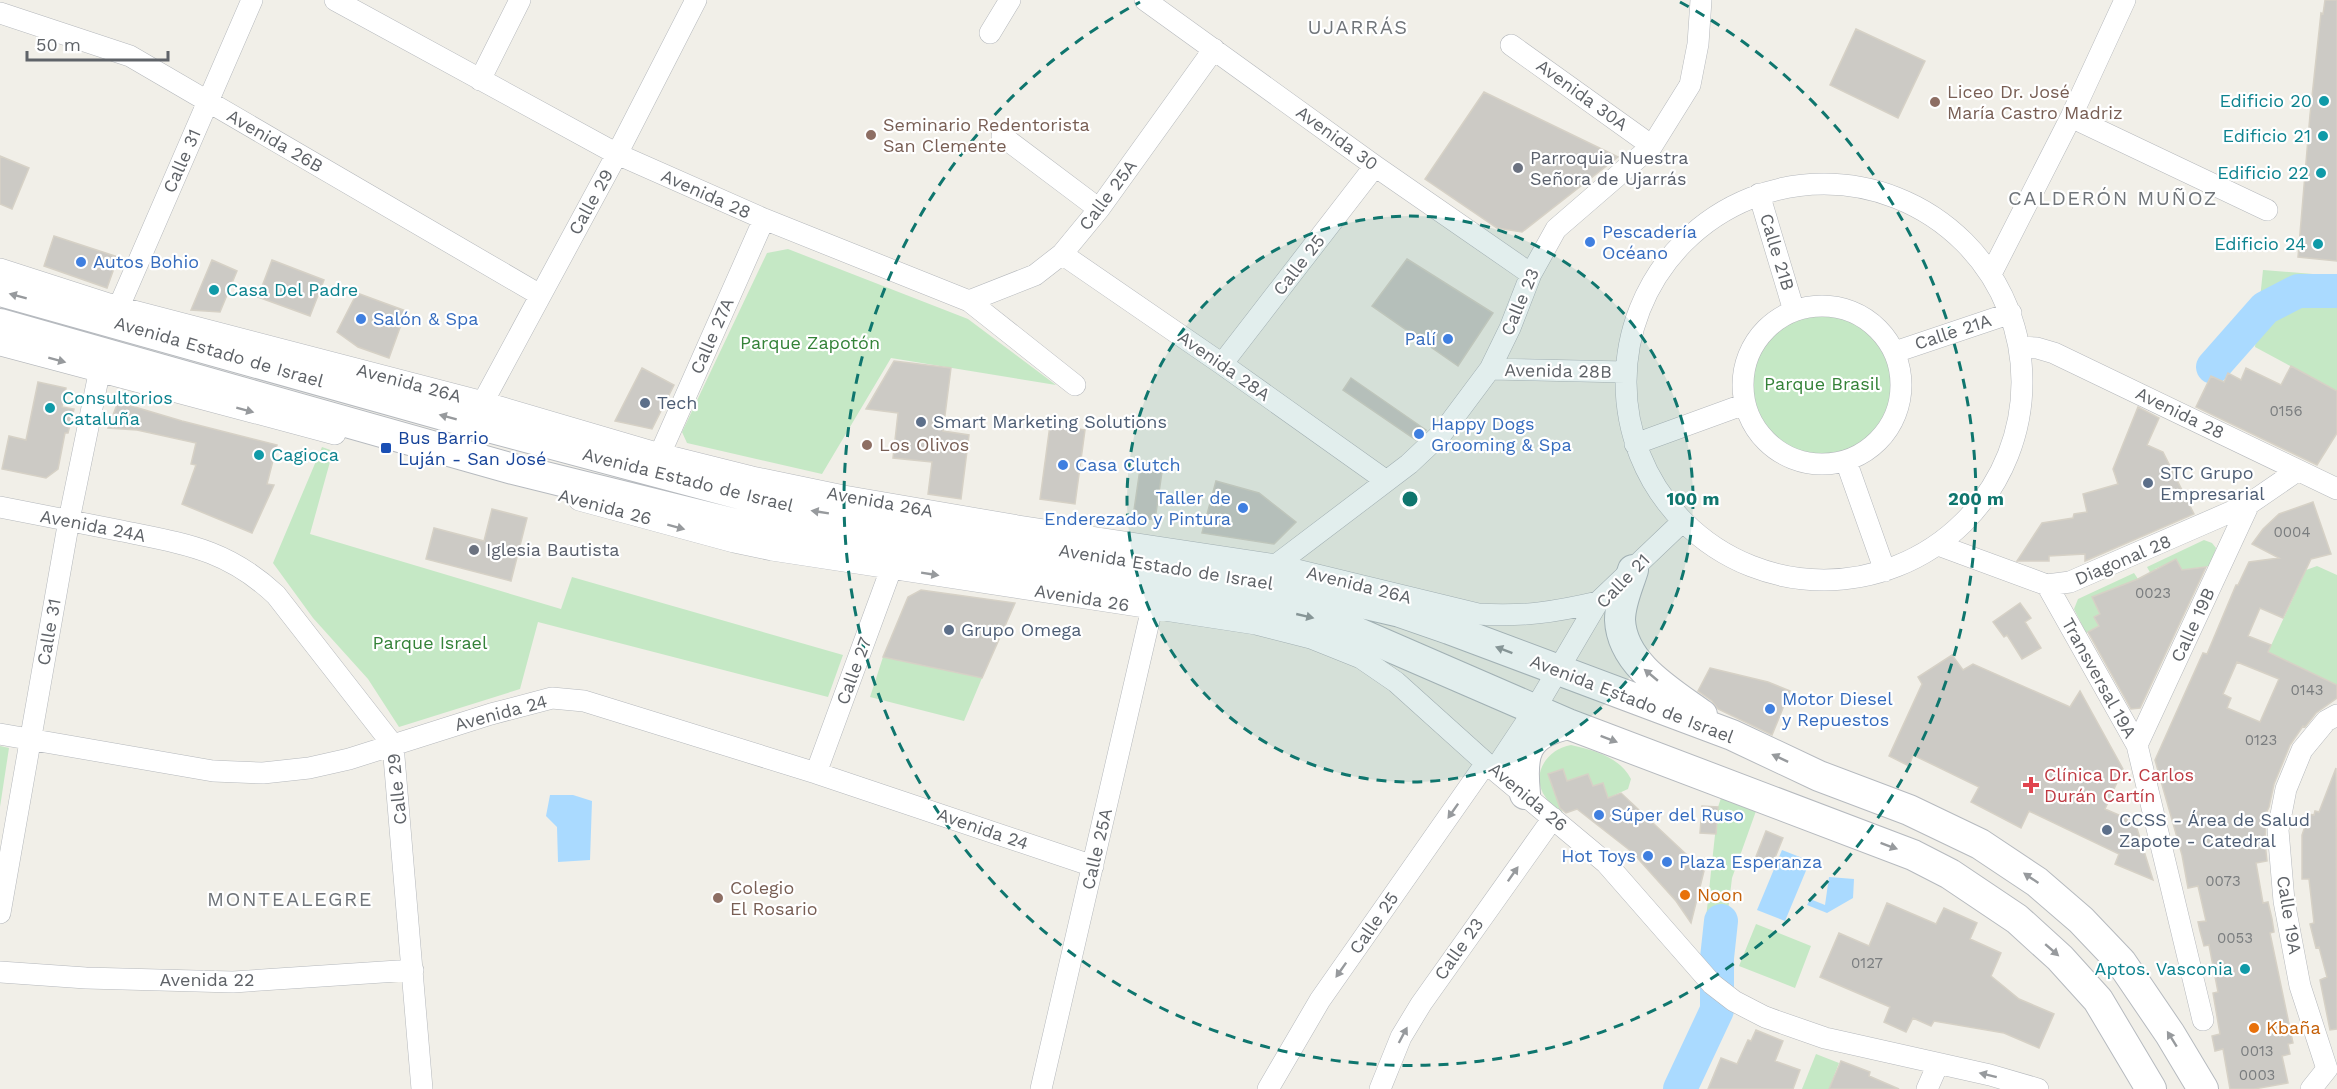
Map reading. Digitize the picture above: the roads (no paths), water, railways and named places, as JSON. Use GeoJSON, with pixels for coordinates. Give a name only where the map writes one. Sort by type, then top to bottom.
{"type":"FeatureCollection","features":[{"type":"Feature","properties":{"kind":"main road","name":"Avenida Estado de Israel"},"geometry":{"type":"LineString","coordinates":[[0,291],[115,314],[458,420],[777,504],[1300,589],[1400,612],[1732,735],[1820,776],[1909,810],[1980,844],[2037,882],[2081,920],[2121,962],[2170,1034],[2203,1089]]}},
{"type":"Feature","properties":{"kind":"main road","name":"Avenida Estado de Israel"},"geometry":{"type":"LineString","coordinates":[[0,324],[101,362],[391,435],[616,496],[768,532],[1281,610],[1334,622],[1568,724],[1860,834],[1913,855],[1950,874],[2017,919],[2060,957],[2098,1000],[2151,1089]]}},
{"type":"Feature","properties":{"kind":"main road"},"geometry":{"type":"LineString","coordinates":[[391,435],[430,459]]}},
{"type":"Feature","properties":{"kind":"main road"},"geometry":{"type":"LineString","coordinates":[[562,495],[616,496]]}},
{"type":"Feature","properties":{"kind":"main road"},"geometry":{"type":"LineString","coordinates":[[1633,570],[1623,599],[1620,618],[1623,639],[1636,662],[1679,698],[1732,735]]}},
{"type":"Feature","properties":{"kind":"main road"},"geometry":{"type":"LineString","coordinates":[[1525,794],[1523,764],[1529,745],[1545,730],[1568,724]]}},
{"type":"Feature","properties":{"kind":"main road"},"geometry":{"type":"LineString","coordinates":[[1797,810],[1806,812],[1816,810],[1823,803],[1827,794],[1820,776]]}},
{"type":"Feature","properties":{"kind":"main road"},"geometry":{"type":"LineString","coordinates":[[1860,834],[1853,826],[1851,815],[1854,806],[1863,798],[1874,797]]}},
{"type":"Feature","properties":{"kind":"street","name":"Calle 31"},"geometry":{"type":"LineString","coordinates":[[115,314],[252,0]]}},
{"type":"Feature","properties":{"kind":"street","name":"Avenida 28"},"geometry":{"type":"LineString","coordinates":[[335,0],[617,154],[764,219],[969,301],[1075,385]]}},
{"type":"Feature","properties":{"kind":"street"},"geometry":{"type":"LineString","coordinates":[[480,80],[520,0]]}},
{"type":"Feature","properties":{"kind":"street","name":"Calle 29"},"geometry":{"type":"LineString","coordinates":[[483,402],[617,154],[696,0]]}},
{"type":"Feature","properties":{"kind":"street"},"geometry":{"type":"LineString","coordinates":[[990,33],[1010,0]]}},
{"type":"Feature","properties":{"kind":"street","name":"Avenida 30"},"geometry":{"type":"LineString","coordinates":[[1145,0],[1375,166],[1531,274]]}},
{"type":"Feature","properties":{"kind":"street","name":"Calle 23"},"geometry":{"type":"LineString","coordinates":[[1276,565],[1409,464],[1443,432],[1490,369],[1510,328],[1531,274],[1556,229],[1652,146],[1690,86],[1698,44],[1701,0]]}},
{"type":"Feature","properties":{"kind":"street"},"geometry":{"type":"LineString","coordinates":[[1991,273],[2071,117],[2125,0]]}},
{"type":"Feature","properties":{"kind":"street","name":"Avenida 26B"},"geometry":{"type":"LineString","coordinates":[[0,13],[130,56],[540,294]]}},
{"type":"Feature","properties":{"kind":"street","name":"Avenida 30A"},"geometry":{"type":"LineString","coordinates":[[1511,45],[1652,146]]}},
{"type":"Feature","properties":{"kind":"street","name":"Calle 25A"},"geometry":{"type":"LineString","coordinates":[[969,301],[1035,275],[1062,254],[1099,208],[1214,49]]}},
{"type":"Feature","properties":{"kind":"street"},"geometry":{"type":"LineString","coordinates":[[2071,117],[2267,210]]}},
{"type":"Feature","properties":{"kind":"street"},"geometry":{"type":"LineString","coordinates":[[1002,136],[1099,208]]}},
{"type":"Feature","properties":{"kind":"street","name":"Calle 25"},"geometry":{"type":"LineString","coordinates":[[1222,364],[1375,166]]}},
{"type":"Feature","properties":{"kind":"street"},"geometry":{"type":"LineString","coordinates":[[1823,183],[1889,194],[1947,225],[1991,273],[2011,313],[2020,347],[2023,392],[2016,437],[1999,478],[1972,515],[1938,545],[1885,571],[1832,580],[1777,574],[1727,554],[1683,521],[1655,486],[1635,444],[1627,409],[1625,372],[1636,314],[1664,262],[1706,221],[1759,194],[1823,183]]}},
{"type":"Feature","properties":{"kind":"street","name":"Calle 21B"},"geometry":{"type":"LineString","coordinates":[[1759,194],[1794,311]]}},
{"type":"Feature","properties":{"kind":"street","name":"Calle 27A"},"geometry":{"type":"LineString","coordinates":[[660,454],[764,219]]}},
{"type":"Feature","properties":{"kind":"street","name":"Avenida 28A"},"geometry":{"type":"LineString","coordinates":[[1062,254],[1385,480]]}},
{"type":"Feature","properties":{"kind":"street","name":"Avenida 26A"},"geometry":{"type":"LineString","coordinates":[[0,269],[115,314],[483,402],[660,454],[752,477],[844,496],[1018,526],[1276,565],[1478,614],[1512,616],[1553,613],[1598,602]]}},
{"type":"Feature","properties":{"kind":"street"},"geometry":{"type":"LineString","coordinates":[[1817,306],[1841,308],[1863,317],[1881,332],[1895,352],[1902,378],[1900,405],[1889,429],[1870,449],[1846,461],[1821,465],[1795,460],[1773,447],[1755,428],[1745,404],[1743,381],[1747,358],[1758,338],[1774,322],[1794,311],[1817,306]]}},
{"type":"Feature","properties":{"kind":"street","name":"Calle 21A"},"geometry":{"type":"LineString","coordinates":[[1895,352],[2011,313]]}},
{"type":"Feature","properties":{"kind":"street","name":"Avenida 26"},"geometry":{"type":"LineString","coordinates":[[0,345],[101,362],[430,459],[743,544],[811,558],[891,568],[1256,624],[1311,638],[1360,658],[1396,682],[1606,863],[1712,984],[1734,1001],[1765,1017],[1825,1038],[1990,1075],[2038,1089]]}},
{"type":"Feature","properties":{"kind":"street","name":"Avenida 28"},"geometry":{"type":"LineString","coordinates":[[2020,347],[2054,352],[2337,489]]}},
{"type":"Feature","properties":{"kind":"street","name":"Calle 31"},"geometry":{"type":"LineString","coordinates":[[0,913],[69,520],[101,362]]}},
{"type":"Feature","properties":{"kind":"street","name":"Avenida 28B"},"geometry":{"type":"LineString","coordinates":[[1490,369],[1625,372]]}},
{"type":"Feature","properties":{"kind":"street"},"geometry":{"type":"LineString","coordinates":[[1635,444],[1745,404]]}},
{"type":"Feature","properties":{"kind":"street"},"geometry":{"type":"LineString","coordinates":[[1846,461],[1885,571]]}},
{"type":"Feature","properties":{"kind":"street","name":"Diagonal 28"},"geometry":{"type":"LineString","coordinates":[[2047,585],[2070,582],[2088,576],[2249,504],[2297,471]]}},
{"type":"Feature","properties":{"kind":"street","name":"Calle 19B"},"geometry":{"type":"LineString","coordinates":[[2137,745],[2249,504]]}},
{"type":"Feature","properties":{"kind":"street","name":"Avenida 24A"},"geometry":{"type":"LineString","coordinates":[[0,507],[187,545]]}},
{"type":"Feature","properties":{"kind":"street","name":"Calle 21"},"geometry":{"type":"LineString","coordinates":[[1491,766],[1535,709],[1598,602],[1683,521]]}},
{"type":"Feature","properties":{"kind":"street","name":"Calle 29"},"geometry":{"type":"LineString","coordinates":[[187,545],[207,551],[237,565],[254,575],[276,595],[393,745],[423,1089]]}},
{"type":"Feature","properties":{"kind":"street"},"geometry":{"type":"LineString","coordinates":[[1938,545],[2047,585]]}},
{"type":"Feature","properties":{"kind":"street","name":"Calle 27"},"geometry":{"type":"LineString","coordinates":[[816,773],[891,568]]}},
{"type":"Feature","properties":{"kind":"street","name":"Transversal 19A"},"geometry":{"type":"LineString","coordinates":[[2047,585],[2137,745],[2203,1020]]}},
{"type":"Feature","properties":{"kind":"street","name":"Calle 25A"},"geometry":{"type":"LineString","coordinates":[[1041,1089],[1152,608]]}},
{"type":"Feature","properties":{"kind":"street","name":"Avenida 24"},"geometry":{"type":"LineString","coordinates":[[0,734],[213,771],[263,773],[309,768],[552,698],[584,701],[816,773],[1094,866]]}},
{"type":"Feature","properties":{"kind":"street","name":"Calle 19A"},"geometry":{"type":"LineString","coordinates":[[2312,1089],[2332,1070],[2300,986],[2284,901],[2278,830],[2286,789],[2302,750],[2326,721],[2337,715]]}},
{"type":"Feature","properties":{"kind":"street","name":"Calle 25"},"geometry":{"type":"LineString","coordinates":[[1268,1089],[1320,1000],[1491,766]]}},
{"type":"Feature","properties":{"kind":"street","name":"Calle 23"},"geometry":{"type":"LineString","coordinates":[[1380,1089],[1401,1037],[1421,1004],[1552,818]]}},
{"type":"Feature","properties":{"kind":"street","name":"Avenida 22"},"geometry":{"type":"LineString","coordinates":[[0,972],[86,978],[233,982],[413,970]]}},
{"type":"Feature","properties":{"kind":"street"},"geometry":{"type":"LineString","coordinates":[[1927,1089],[1938,1064]]}},
{"type":"Feature","properties":{"kind":"water"},"geometry":{"type":"Polygon","coordinates":[[[550,795],[573,795],[592,801],[590,860],[558,862],[557,827],[546,816],[550,795]]]}},
{"type":"Feature","properties":{"kind":"water"},"geometry":{"type":"Polygon","coordinates":[[[1782,850],[1810,861],[1785,921],[1757,910],[1782,850]]]}},
{"type":"Feature","properties":{"kind":"water"},"geometry":{"type":"Polygon","coordinates":[[[1829,877],[1854,879],[1853,898],[1827,913],[1807,905],[1810,899],[1825,905],[1829,877]]]}},
{"type":"Feature","properties":{"kind":"waterway"},"geometry":{"type":"LineString","coordinates":[[2213,367],[2265,308],[2298,291],[2337,291]]}},
{"type":"Feature","properties":{"kind":"waterway"},"geometry":{"type":"LineString","coordinates":[[1680,1089],[1717,1010],[1717,958],[1721,921]]}},
{"type":"Feature","properties":{"kind":"place","name":"Edificio 20"},"geometry":{"type":"Point","coordinates":[2324,101]}},
{"type":"Feature","properties":{"kind":"place","name":"Liceo Dr. José María Castro Madriz"},"geometry":{"type":"Point","coordinates":[1935,102]}},
{"type":"Feature","properties":{"kind":"place","name":"Seminario Redentorista San Clemente"},"geometry":{"type":"Point","coordinates":[871,135]}},
{"type":"Feature","properties":{"kind":"place","name":"Edificio 21"},"geometry":{"type":"Point","coordinates":[2323,136]}},
{"type":"Feature","properties":{"kind":"place","name":"Parroquia Nuestra Señora de Ujarrás"},"geometry":{"type":"Point","coordinates":[1518,168]}},
{"type":"Feature","properties":{"kind":"place","name":"Edificio 22"},"geometry":{"type":"Point","coordinates":[2321,173]}},
{"type":"Feature","properties":{"kind":"place","name":"Pescadería Océano"},"geometry":{"type":"Point","coordinates":[1590,242]}},
{"type":"Feature","properties":{"kind":"place","name":"Edificio 24"},"geometry":{"type":"Point","coordinates":[2318,244]}},
{"type":"Feature","properties":{"kind":"place","name":"Autos Bohio"},"geometry":{"type":"Point","coordinates":[81,262]}},
{"type":"Feature","properties":{"kind":"place","name":"Casa Del Padre"},"geometry":{"type":"Point","coordinates":[214,290]}},
{"type":"Feature","properties":{"kind":"place","name":"Salón & Spa"},"geometry":{"type":"Point","coordinates":[361,319]}},
{"type":"Feature","properties":{"kind":"place","name":"Palí"},"geometry":{"type":"Point","coordinates":[1448,339]}},
{"type":"Feature","properties":{"kind":"place","name":"Tech"},"geometry":{"type":"Point","coordinates":[645,403]}},
{"type":"Feature","properties":{"kind":"place","name":"Consultorios Cataluña"},"geometry":{"type":"Point","coordinates":[50,408]}},
{"type":"Feature","properties":{"kind":"place","name":"Smart Marketing Solutions"},"geometry":{"type":"Point","coordinates":[921,422]}},
{"type":"Feature","properties":{"kind":"place","name":"Happy Dogs Grooming & Spa"},"geometry":{"type":"Point","coordinates":[1419,434]}},
{"type":"Feature","properties":{"kind":"place","name":"Los Olivos"},"geometry":{"type":"Point","coordinates":[867,445]}},
{"type":"Feature","properties":{"kind":"place","name":"Bus Barrio Luján - San José"},"geometry":{"type":"Point","coordinates":[386,448]}},
{"type":"Feature","properties":{"kind":"place","name":"Cagioca"},"geometry":{"type":"Point","coordinates":[259,455]}},
{"type":"Feature","properties":{"kind":"place","name":"Casa Clutch"},"geometry":{"type":"Point","coordinates":[1063,465]}},
{"type":"Feature","properties":{"kind":"place","name":"STC Grupo Empresarial"},"geometry":{"type":"Point","coordinates":[2148,483]}},
{"type":"Feature","properties":{"kind":"place","name":"Taller de Enderezado y Pintura"},"geometry":{"type":"Point","coordinates":[1243,508]}},
{"type":"Feature","properties":{"kind":"place","name":"Iglesia Bautista"},"geometry":{"type":"Point","coordinates":[474,550]}},
{"type":"Feature","properties":{"kind":"place","name":"Grupo Omega"},"geometry":{"type":"Point","coordinates":[949,630]}},
{"type":"Feature","properties":{"kind":"place","name":"Motor Diesel y Repuestos"},"geometry":{"type":"Point","coordinates":[1770,709]}},
{"type":"Feature","properties":{"kind":"place","name":"Clínica Dr. Carlos Durán Cartín"},"geometry":{"type":"Point","coordinates":[2031,785]}},
{"type":"Feature","properties":{"kind":"place","name":"Súper del Ruso"},"geometry":{"type":"Point","coordinates":[1599,815]}},
{"type":"Feature","properties":{"kind":"place","name":"CCSS - Área de Salud Zapote - Catedral"},"geometry":{"type":"Point","coordinates":[2107,830]}},
{"type":"Feature","properties":{"kind":"place","name":"Hot Toys"},"geometry":{"type":"Point","coordinates":[1648,856]}},
{"type":"Feature","properties":{"kind":"place","name":"Plaza Esperanza"},"geometry":{"type":"Point","coordinates":[1667,862]}},
{"type":"Feature","properties":{"kind":"place","name":"Noon"},"geometry":{"type":"Point","coordinates":[1685,895]}},
{"type":"Feature","properties":{"kind":"place","name":"Colegio El Rosario"},"geometry":{"type":"Point","coordinates":[718,898]}},
{"type":"Feature","properties":{"kind":"place","name":"Aptos. Vasconia"},"geometry":{"type":"Point","coordinates":[2245,969]}},
{"type":"Feature","properties":{"kind":"place","name":"Kbaña"},"geometry":{"type":"Point","coordinates":[2254,1028]}},
{"type":"Feature","properties":{"kind":"district","name":"UJARRÁS"},"geometry":{"type":"Point","coordinates":[1358,27]}},
{"type":"Feature","properties":{"kind":"district","name":"CALDERÓN MUÑOZ"},"geometry":{"type":"Point","coordinates":[2113,198]}},
{"type":"Feature","properties":{"kind":"district","name":"MONTEALEGRE"},"geometry":{"type":"Point","coordinates":[290,899]}},
{"type":"Feature","properties":{"kind":"park label","name":"Parque Zapotón"},"geometry":{"type":"Point","coordinates":[810,343]}},
{"type":"Feature","properties":{"kind":"park label","name":"Parque Brasil"},"geometry":{"type":"Point","coordinates":[1822,384]}},
{"type":"Feature","properties":{"kind":"park label","name":"Parque Israel"},"geometry":{"type":"Point","coordinates":[430,643]}}]}
